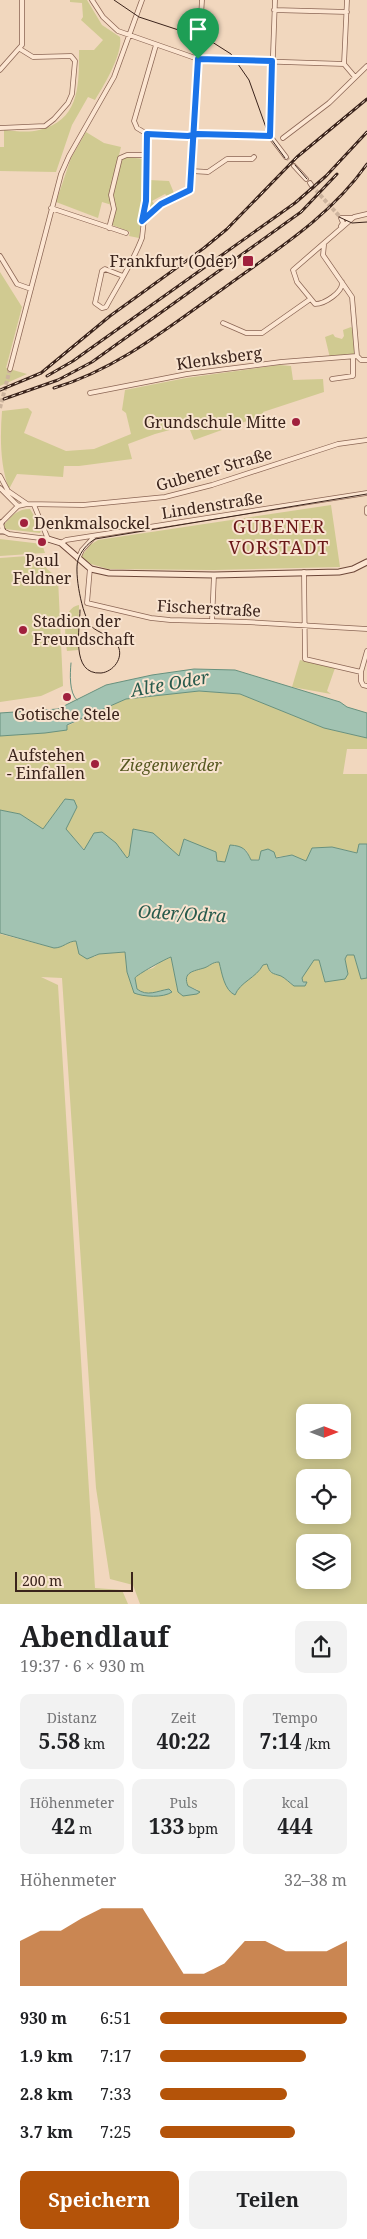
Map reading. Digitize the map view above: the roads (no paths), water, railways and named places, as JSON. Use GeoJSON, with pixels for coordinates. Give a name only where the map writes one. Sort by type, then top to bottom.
{"type":"FeatureCollection","features":[{"type":"Feature","properties":{"kind":"street"},"geometry":{"type":"LineString","coordinates":[[0,70],[22,45],[22,0]]}},
{"type":"Feature","properties":{"kind":"street"},"geometry":{"type":"LineString","coordinates":[[92,0],[109,24],[118,30],[198,59],[344,64]]}},
{"type":"Feature","properties":{"kind":"street"},"geometry":{"type":"LineString","coordinates":[[200,32],[202,0]]}},
{"type":"Feature","properties":{"kind":"street"},"geometry":{"type":"LineString","coordinates":[[274,0],[270,136],[286,157]]}},
{"type":"Feature","properties":{"kind":"street"},"geometry":{"type":"LineString","coordinates":[[347,0],[344,64],[355,77]]}},
{"type":"Feature","properties":{"kind":"street"},"geometry":{"type":"LineString","coordinates":[[10,369],[61,174],[69,156],[114,77],[139,1]]}},
{"type":"Feature","properties":{"kind":"street"},"geometry":{"type":"LineString","coordinates":[[274,10],[347,12]]}},
{"type":"Feature","properties":{"kind":"street"},"geometry":{"type":"LineString","coordinates":[[156,45],[134,121],[137,128],[147,134],[270,136]]}},
{"type":"Feature","properties":{"kind":"street"},"geometry":{"type":"LineString","coordinates":[[0,128],[45,126],[61,112],[72,94],[74,61],[71,56],[32,57],[20,49]]}},
{"type":"Feature","properties":{"kind":"street"},"geometry":{"type":"LineString","coordinates":[[142,221],[161,204],[190,190],[198,59]]}},
{"type":"Feature","properties":{"kind":"street"},"geometry":{"type":"LineString","coordinates":[[283,138],[330,103],[367,66]]}},
{"type":"Feature","properties":{"kind":"street"},"geometry":{"type":"LineString","coordinates":[[123,276],[105,269],[102,271],[96,293],[96,305],[102,308],[106,307],[123,276],[142,238],[142,221],[146,201],[147,134]]}},
{"type":"Feature","properties":{"kind":"street"},"geometry":{"type":"LineString","coordinates":[[109,228],[114,209],[111,195],[120,158],[127,155],[147,155]]}},
{"type":"Feature","properties":{"kind":"street"},"geometry":{"type":"LineString","coordinates":[[191,171],[208,172],[228,159],[252,159],[254,157]]}},
{"type":"Feature","properties":{"kind":"street"},"geometry":{"type":"LineString","coordinates":[[294,166],[310,183]]}},
{"type":"Feature","properties":{"kind":"street"},"geometry":{"type":"LineString","coordinates":[[51,208],[126,233]]}},
{"type":"Feature","properties":{"kind":"street"},"geometry":{"type":"LineString","coordinates":[[339,230],[343,223],[341,218],[367,214]]}},
{"type":"Feature","properties":{"kind":"street"},"geometry":{"type":"LineString","coordinates":[[342,282],[342,289],[320,304],[315,304],[310,300],[294,276],[293,270],[321,248],[354,217]]}},
{"type":"Feature","properties":{"kind":"street"},"geometry":{"type":"LineString","coordinates":[[321,248],[323,255],[354,303],[355,356],[353,376],[332,379]]}},
{"type":"Feature","properties":{"kind":"street"},"geometry":{"type":"LineString","coordinates":[[0,256],[17,284],[31,289]]}},
{"type":"Feature","properties":{"kind":"street"},"geometry":{"type":"LineString","coordinates":[[222,323],[246,333],[262,333],[310,300]]}},
{"type":"Feature","properties":{"kind":"street"},"geometry":{"type":"LineString","coordinates":[[355,356],[361,360],[367,360]]}},
{"type":"Feature","properties":{"kind":"street","name":"Klenksberg"},"geometry":{"type":"LineString","coordinates":[[90,393],[187,374],[281,362],[355,356]]}},
{"type":"Feature","properties":{"kind":"street","name":"Gubener Straße"},"geometry":{"type":"LineString","coordinates":[[27,504],[83,505],[165,497],[216,484],[338,444],[367,440]]}},
{"type":"Feature","properties":{"kind":"street"},"geometry":{"type":"LineString","coordinates":[[0,477],[4,492]]}},
{"type":"Feature","properties":{"kind":"street"},"geometry":{"type":"LineString","coordinates":[[0,477],[8,491],[27,504]]}},
{"type":"Feature","properties":{"kind":"street"},"geometry":{"type":"LineString","coordinates":[[0,488],[18,506]]}},
{"type":"Feature","properties":{"kind":"street","name":"Lindenstraße"},"geometry":{"type":"LineString","coordinates":[[61,543],[66,540],[367,493]]}},
{"type":"Feature","properties":{"kind":"street"},"geometry":{"type":"LineString","coordinates":[[27,504],[18,506],[0,524],[1,531],[61,543],[90,568],[109,573],[214,575],[342,571],[367,562]]}},
{"type":"Feature","properties":{"kind":"street"},"geometry":{"type":"LineString","coordinates":[[34,505],[48,539]]}},
{"type":"Feature","properties":{"kind":"street"},"geometry":{"type":"LineString","coordinates":[[367,508],[367,513]]}},
{"type":"Feature","properties":{"kind":"street"},"geometry":{"type":"LineString","coordinates":[[78,559],[88,543],[97,536]]}},
{"type":"Feature","properties":{"kind":"street","name":"Fischerstraße"},"geometry":{"type":"LineString","coordinates":[[90,568],[87,603],[151,618],[367,629]]}},
{"type":"Feature","properties":{"kind":"street"},"geometry":{"type":"LineString","coordinates":[[304,572],[305,659],[361,672]]}},
{"type":"Feature","properties":{"kind":"street"},"geometry":{"type":"LineString","coordinates":[[212,621],[214,575]]}},
{"type":"Feature","properties":{"kind":"street"},"geometry":{"type":"LineString","coordinates":[[367,651],[361,672],[361,681],[367,686]]}},
{"type":"Feature","properties":{"kind":"water","name":"Alte Oder"},"geometry":{"type":"Polygon","coordinates":[[[194,669],[235,670],[340,702],[347,707],[367,713],[367,738],[324,728],[240,694],[199,691],[126,699],[67,725],[67,730],[0,736],[0,713],[58,709],[106,685],[152,675],[194,669]]]}},
{"type":"Feature","properties":{"kind":"water","name":"Oder/Odra"},"geometry":{"type":"Polygon","coordinates":[[[65,799],[74,800],[77,807],[66,829],[84,850],[94,833],[102,832],[116,843],[127,858],[129,856],[133,829],[153,833],[179,856],[184,839],[216,852],[217,861],[225,862],[230,845],[244,849],[251,860],[259,860],[261,851],[268,849],[274,852],[276,858],[292,855],[306,861],[312,848],[332,847],[357,853],[359,844],[367,844],[367,978],[361,979],[354,955],[347,955],[345,959],[348,974],[345,979],[325,982],[319,960],[314,960],[302,978],[303,982],[307,982],[305,986],[294,986],[283,977],[272,973],[267,964],[263,965],[240,987],[235,995],[228,989],[222,976],[219,962],[217,962],[193,971],[188,975],[188,986],[200,992],[183,996],[178,992],[171,957],[135,978],[137,989],[145,993],[169,989],[172,992],[159,996],[148,996],[134,993],[127,972],[125,952],[99,954],[87,959],[79,954],[76,941],[54,948],[0,933],[0,810],[20,814],[43,829],[65,799]]]}},
{"type":"Feature","properties":{"kind":"waterway"},"geometry":{"type":"LineString","coordinates":[[71,663],[71,688],[77,700]]}},
{"type":"Feature","properties":{"kind":"tunnel"},"geometry":{"type":"LineString","coordinates":[[286,157],[294,166]]}},
{"type":"Feature","properties":{"kind":"tunnel"},"geometry":{"type":"LineString","coordinates":[[312,186],[341,218]]}},
{"type":"Feature","properties":{"kind":"tunnel"},"geometry":{"type":"LineString","coordinates":[[0,408],[10,369]]}},
{"type":"Feature","properties":{"kind":"tram line"},"geometry":{"type":"LineString","coordinates":[[114,0],[139,17],[209,40],[231,54],[249,80],[269,136],[285,158]]}},
{"type":"Feature","properties":{"kind":"tram line"},"geometry":{"type":"LineString","coordinates":[[295,165],[307,179]]}},
{"type":"Feature","properties":{"kind":"tram line"},"geometry":{"type":"LineString","coordinates":[[339,217],[352,223],[367,222]]}},
{"type":"Feature","properties":{"kind":"tram line"},"geometry":{"type":"LineString","coordinates":[[80,610],[78,638],[81,659],[85,667],[91,672],[101,673],[110,670],[116,664],[120,655],[118,646],[113,639],[91,626],[82,604],[78,584],[78,560],[87,545],[92,541],[367,494]]}},
{"type":"Feature","properties":{"kind":"railway"},"geometry":{"type":"LineString","coordinates":[[0,390],[41,373],[110,316],[204,248],[227,229],[297,157],[367,99]]}},
{"type":"Feature","properties":{"kind":"railway"},"geometry":{"type":"LineString","coordinates":[[47,376],[73,361],[295,203],[326,176],[367,132]]}},
{"type":"Feature","properties":{"kind":"railway"},"geometry":{"type":"LineString","coordinates":[[54,388],[100,370],[122,358],[184,317],[319,217],[352,183],[367,164]]}},
{"type":"Feature","properties":{"kind":"railway"},"geometry":{"type":"LineString","coordinates":[[4,399],[58,380],[92,362],[301,212],[337,174]]}},
{"type":"Feature","properties":{"kind":"place","name":"Frankfurt (Oder)"},"geometry":{"type":"Point","coordinates":[248,261]}},
{"type":"Feature","properties":{"kind":"place","name":"Grundschule Mitte"},"geometry":{"type":"Point","coordinates":[296,422]}},
{"type":"Feature","properties":{"kind":"place","name":"Denkmalsockel"},"geometry":{"type":"Point","coordinates":[24,523]}},
{"type":"Feature","properties":{"kind":"place","name":"Paul Feldner"},"geometry":{"type":"Point","coordinates":[42,542]}},
{"type":"Feature","properties":{"kind":"place","name":"Stadion der Freundschaft"},"geometry":{"type":"Point","coordinates":[23,630]}},
{"type":"Feature","properties":{"kind":"place","name":"Gotische Stele"},"geometry":{"type":"Point","coordinates":[67,697]}},
{"type":"Feature","properties":{"kind":"place","name":"Aufstehen - Einfallen"},"geometry":{"type":"Point","coordinates":[95,764]}},
{"type":"Feature","properties":{"kind":"district","name":"GUBENER VORSTADT"},"geometry":{"type":"Point","coordinates":[279,537]}},
{"type":"Feature","properties":{"kind":"park label","name":"Ziegenwerder"},"geometry":{"type":"Point","coordinates":[171,765]}}]}
